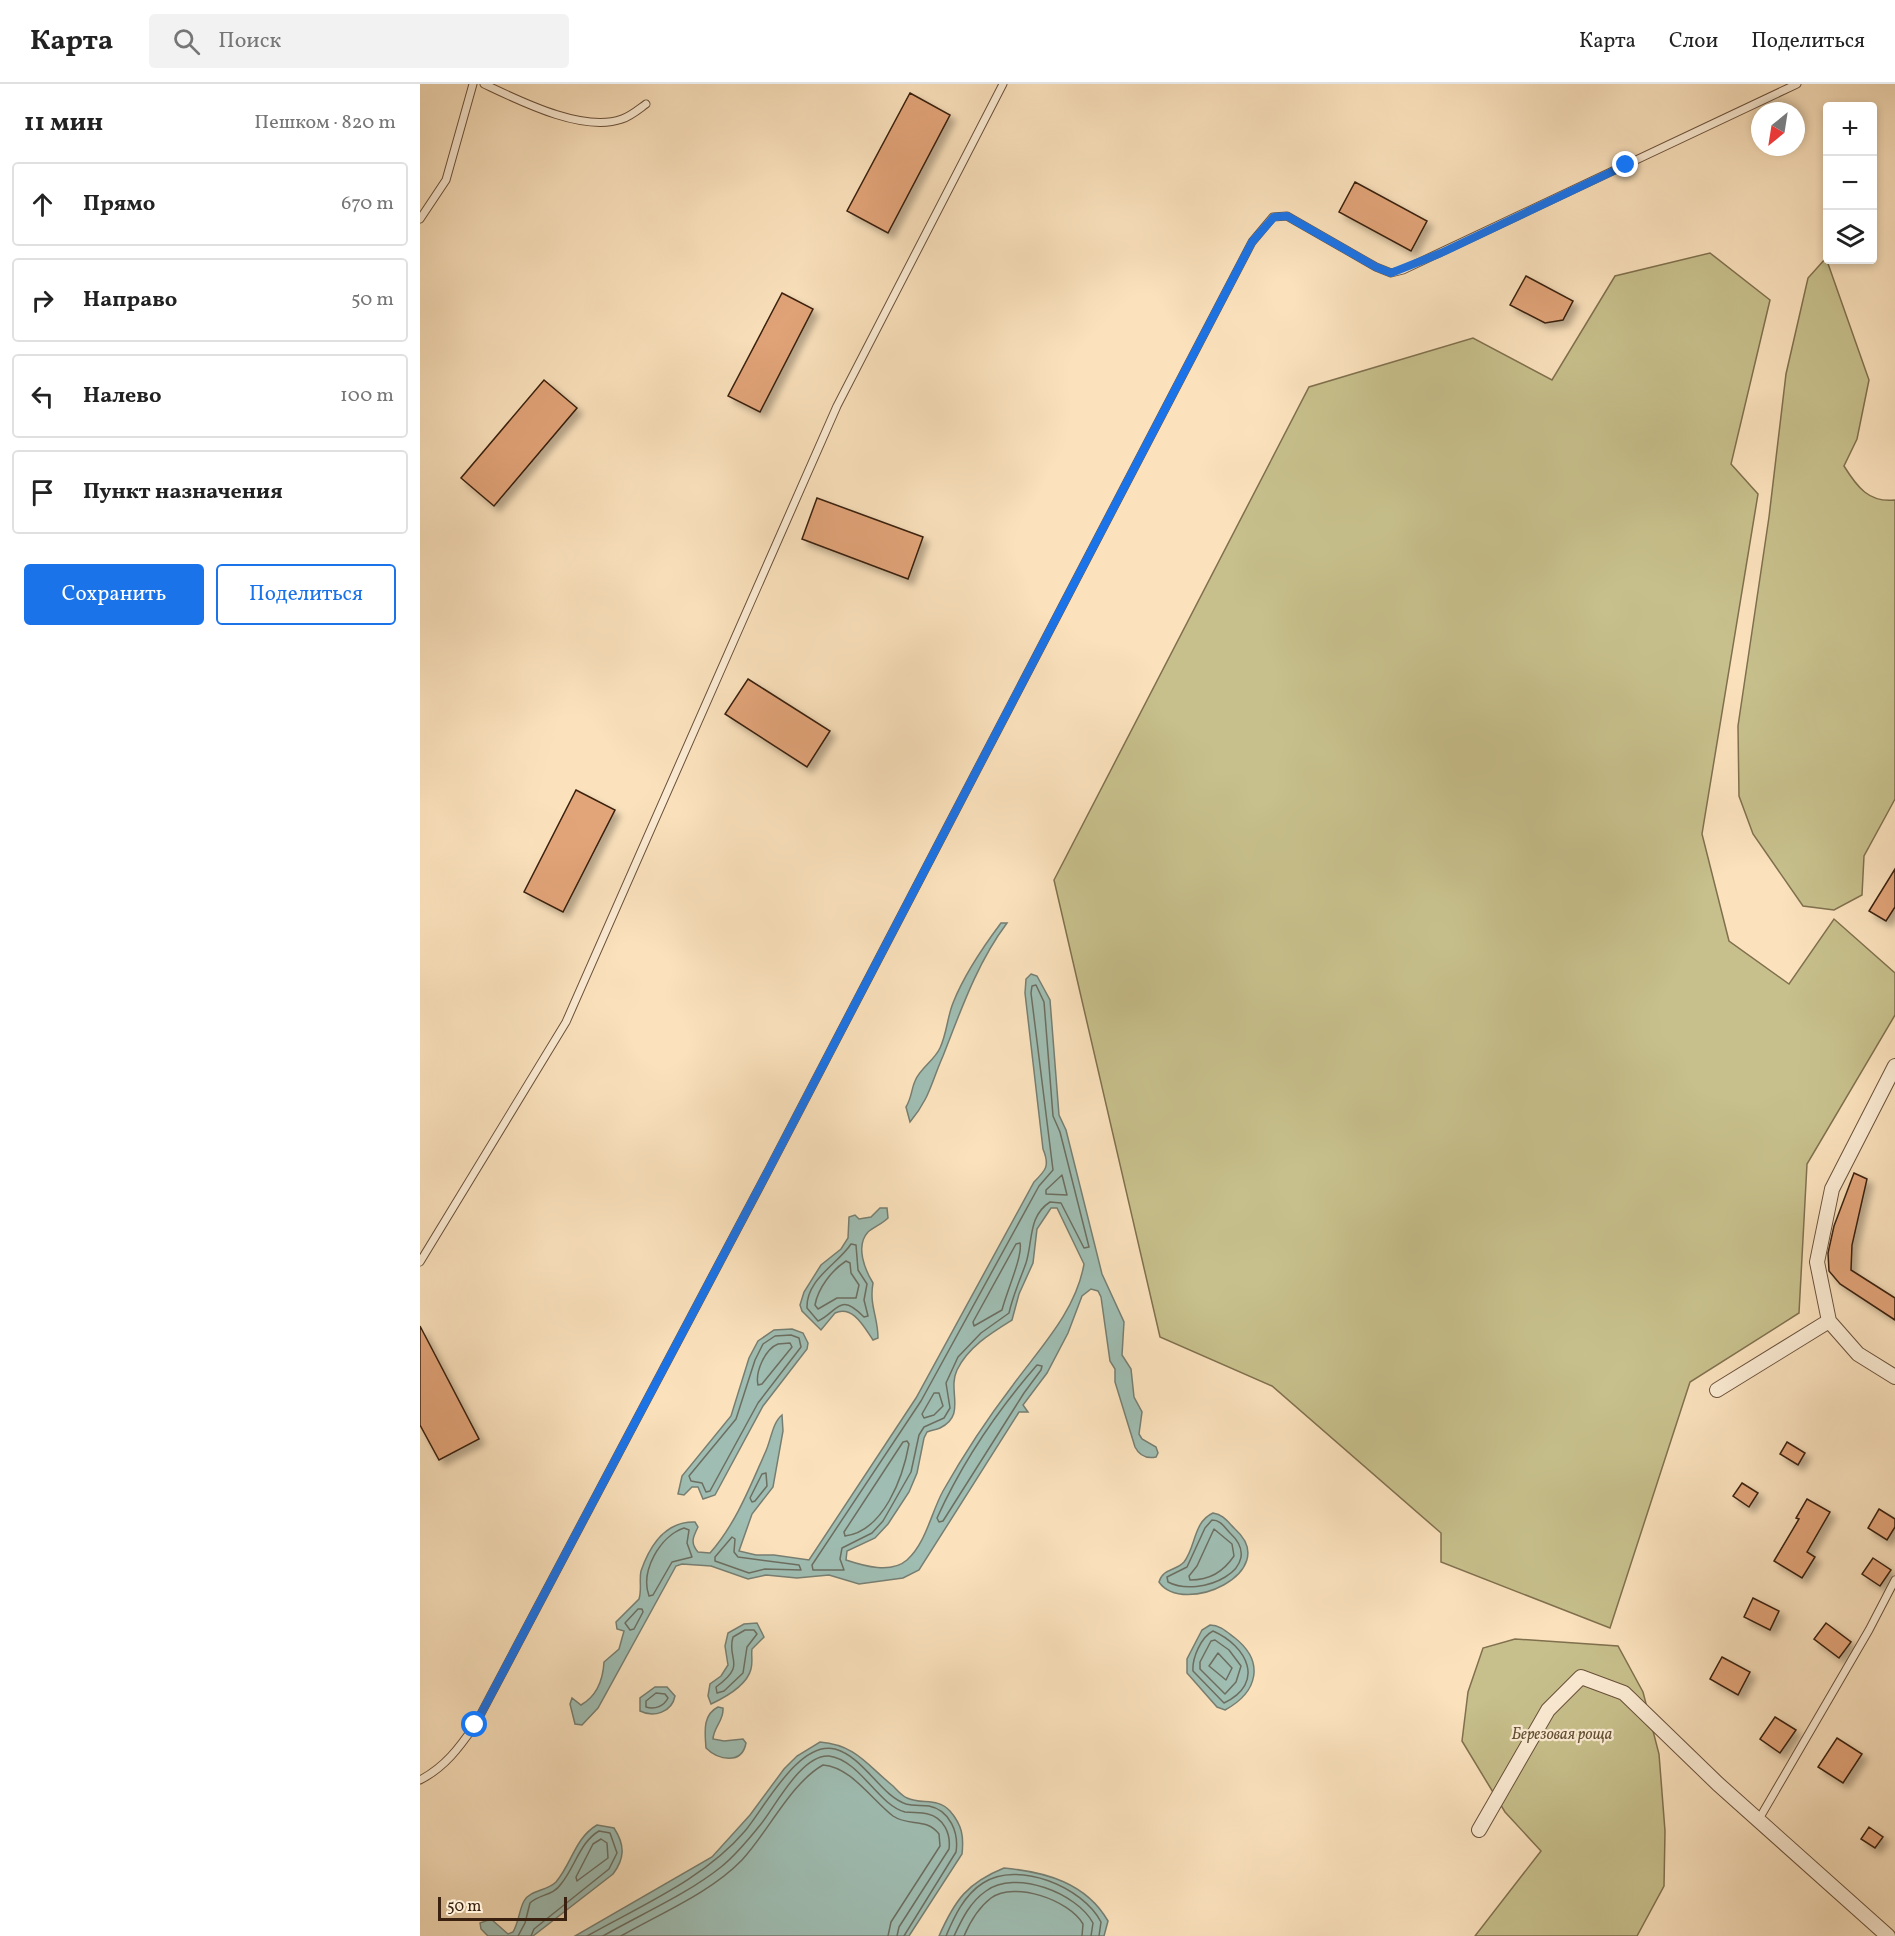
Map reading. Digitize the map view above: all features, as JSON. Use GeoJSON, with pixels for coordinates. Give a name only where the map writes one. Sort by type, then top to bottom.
{"type":"FeatureCollection","features":[{"type":"Feature","properties":{"kind":"street"},"geometry":{"type":"LineString","coordinates":[[1895,1066],[1832,1189],[1817,1262],[1829,1321],[1858,1354],[1895,1377]]}},
{"type":"Feature","properties":{"kind":"street"},"geometry":{"type":"LineString","coordinates":[[1717,1390],[1829,1321]]}},
{"type":"Feature","properties":{"kind":"street"},"geometry":{"type":"LineString","coordinates":[[1479,1830],[1548,1710],[1581,1677],[1624,1693],[1718,1784],[1888,1936]]}},
{"type":"Feature","properties":{"kind":"lane"},"geometry":{"type":"LineString","coordinates":[[420,219],[446,180],[473,84]]}},
{"type":"Feature","properties":{"kind":"lane"},"geometry":{"type":"LineString","coordinates":[[484,84],[523,102],[580,122],[622,120],[646,104]]}},
{"type":"Feature","properties":{"kind":"lane"},"geometry":{"type":"LineString","coordinates":[[420,1262],[566,1022],[837,406],[1004,84]]}},
{"type":"Feature","properties":{"kind":"lane"},"geometry":{"type":"LineString","coordinates":[[420,1780],[435,1772],[452,1757],[475,1725],[768,1171],[1252,242],[1263,225],[1274,217],[1287,216],[1376,267],[1391,273],[1403,270],[1797,84]]}},
{"type":"Feature","properties":{"kind":"lane"},"geometry":{"type":"LineString","coordinates":[[1759,1819],[1869,1630],[1895,1580]]}},
{"type":"Feature","properties":{"kind":"green space"},"geometry":{"type":"Polygon","coordinates":[[[1710,253],[1770,300],[1731,464],[1758,494],[1702,834],[1729,941],[1789,984],[1834,919],[1895,973],[1895,1015],[1807,1164],[1799,1313],[1690,1382],[1610,1628],[1441,1562],[1441,1533],[1272,1386],[1160,1337],[1054,880],[1309,387],[1473,338],[1552,380],[1615,276],[1710,253]]]}},
{"type":"Feature","properties":{"kind":"green space"},"geometry":{"type":"Polygon","coordinates":[[[1823,261],[1823,264],[1828,264],[1869,380],[1857,439],[1844,466],[1859,487],[1871,496],[1878,499],[1895,500],[1895,799],[1864,856],[1862,895],[1834,910],[1803,906],[1753,834],[1739,796],[1738,726],[1769,517],[1786,374],[1808,278],[1823,261]]]}},
{"type":"Feature","properties":{"kind":"green space","name":"Березовая роща"},"geometry":{"type":"Polygon","coordinates":[[[1515,1639],[1618,1646],[1643,1692],[1659,1754],[1665,1831],[1664,1886],[1637,1936],[1475,1936],[1541,1851],[1505,1812],[1462,1741],[1468,1692],[1483,1648],[1515,1639]]]}},
{"type":"Feature","properties":{"kind":"water"},"geometry":{"type":"Polygon","coordinates":[[[1001,923],[1007,923],[978,971],[930,1090],[910,1122],[906,1107],[915,1081],[940,1048],[957,993],[974,961],[1001,923]]]}},
{"type":"Feature","properties":{"kind":"water"},"geometry":{"type":"Polygon","coordinates":[[[1031,974],[1037,976],[1050,1000],[1059,1115],[1066,1130],[1102,1274],[1124,1322],[1122,1355],[1131,1369],[1134,1397],[1142,1412],[1139,1434],[1142,1439],[1156,1447],[1158,1453],[1156,1457],[1143,1456],[1135,1447],[1115,1382],[1115,1369],[1110,1361],[1101,1297],[1098,1291],[1091,1289],[1082,1296],[1068,1333],[1047,1373],[1023,1405],[1028,1412],[1019,1412],[919,1570],[903,1578],[859,1584],[829,1575],[797,1578],[766,1575],[748,1579],[711,1566],[682,1564],[676,1566],[598,1708],[582,1725],[575,1724],[570,1704],[572,1698],[581,1705],[591,1697],[601,1681],[604,1662],[619,1649],[624,1631],[617,1629],[616,1622],[639,1599],[641,1571],[654,1544],[667,1530],[684,1523],[695,1522],[698,1527],[694,1537],[694,1546],[698,1552],[710,1553],[727,1530],[741,1505],[774,1427],[782,1415],[783,1431],[773,1487],[752,1514],[739,1551],[809,1560],[916,1398],[1034,1182],[1046,1167],[1025,993],[1026,979],[1031,974]],[[1051,1208],[1037,1229],[1033,1263],[1019,1294],[1012,1320],[988,1335],[967,1354],[957,1370],[953,1416],[940,1428],[927,1432],[917,1473],[909,1492],[888,1524],[875,1538],[847,1551],[846,1560],[885,1568],[901,1564],[914,1553],[924,1536],[943,1491],[968,1450],[1065,1313],[1080,1281],[1084,1264],[1057,1208],[1051,1208]]]}},
{"type":"Feature","properties":{"kind":"water"},"geometry":{"type":"Polygon","coordinates":[[[880,1208],[887,1208],[888,1218],[868,1232],[862,1244],[864,1265],[873,1283],[872,1298],[878,1338],[873,1340],[853,1315],[841,1311],[835,1313],[821,1330],[802,1311],[800,1305],[804,1292],[821,1265],[841,1249],[848,1238],[849,1217],[855,1215],[859,1219],[871,1217],[880,1208]]]}},
{"type":"Feature","properties":{"kind":"water"},"geometry":{"type":"Polygon","coordinates":[[[792,1329],[803,1333],[808,1343],[807,1349],[763,1406],[715,1495],[703,1499],[698,1487],[692,1487],[684,1495],[678,1494],[682,1476],[731,1416],[749,1358],[758,1341],[774,1330],[792,1329]]]}},
{"type":"Feature","properties":{"kind":"water"},"geometry":{"type":"Polygon","coordinates":[[[1213,1513],[1227,1521],[1247,1545],[1247,1560],[1238,1574],[1224,1585],[1206,1592],[1188,1595],[1171,1592],[1159,1582],[1161,1577],[1184,1562],[1202,1522],[1213,1513]]]}},
{"type":"Feature","properties":{"kind":"water"},"geometry":{"type":"Polygon","coordinates":[[[757,1623],[764,1637],[752,1649],[752,1666],[749,1675],[735,1690],[711,1704],[708,1696],[710,1684],[721,1676],[728,1665],[725,1646],[728,1633],[744,1624],[757,1623]]]}},
{"type":"Feature","properties":{"kind":"water"},"geometry":{"type":"Polygon","coordinates":[[[1210,1625],[1220,1628],[1245,1647],[1254,1667],[1251,1686],[1245,1695],[1225,1710],[1217,1707],[1187,1673],[1187,1659],[1202,1630],[1210,1625]]]}},
{"type":"Feature","properties":{"kind":"water"},"geometry":{"type":"Polygon","coordinates":[[[655,1687],[667,1687],[675,1696],[673,1702],[666,1710],[656,1714],[640,1711],[640,1698],[655,1687]]]}},
{"type":"Feature","properties":{"kind":"water"},"geometry":{"type":"Polygon","coordinates":[[[718,1707],[723,1708],[723,1713],[713,1739],[724,1741],[743,1739],[746,1743],[744,1750],[735,1757],[723,1757],[706,1748],[707,1720],[713,1710],[718,1707]]]}},
{"type":"Feature","properties":{"kind":"water"},"geometry":{"type":"Polygon","coordinates":[[[820,1742],[843,1747],[860,1757],[905,1797],[945,1807],[960,1826],[963,1842],[962,1854],[909,1936],[575,1936],[712,1857],[750,1815],[784,1769],[797,1756],[820,1742]]]}},
{"type":"Feature","properties":{"kind":"water"},"geometry":{"type":"Polygon","coordinates":[[[597,1825],[614,1828],[622,1846],[620,1862],[613,1874],[533,1936],[488,1936],[481,1929],[480,1923],[491,1919],[508,1934],[513,1932],[527,1897],[556,1882],[584,1837],[597,1825]]]}},
{"type":"Feature","properties":{"kind":"water"},"geometry":{"type":"Polygon","coordinates":[[[1004,1868],[1050,1877],[1088,1897],[1108,1921],[1104,1936],[939,1936],[951,1912],[964,1894],[980,1880],[1004,1868]]]}},
{"type":"Feature","properties":{"kind":"building"},"geometry":{"type":"Polygon","coordinates":[[[910,93],[950,115],[888,233],[847,211],[910,93]]]}},
{"type":"Feature","properties":{"kind":"building"},"geometry":{"type":"Polygon","coordinates":[[[1355,182],[1427,221],[1411,251],[1339,212],[1355,182]]]}},
{"type":"Feature","properties":{"kind":"building"},"geometry":{"type":"Polygon","coordinates":[[[1526,276],[1573,301],[1563,320],[1545,323],[1510,305],[1526,276]]]}},
{"type":"Feature","properties":{"kind":"building"},"geometry":{"type":"Polygon","coordinates":[[[782,293],[813,309],[760,412],[728,396],[782,293]]]}},
{"type":"Feature","properties":{"kind":"building"},"geometry":{"type":"Polygon","coordinates":[[[544,380],[577,408],[494,506],[461,478],[544,380]]]}},
{"type":"Feature","properties":{"kind":"building"},"geometry":{"type":"Polygon","coordinates":[[[817,498],[923,537],[908,579],[802,539],[817,498]]]}},
{"type":"Feature","properties":{"kind":"building"},"geometry":{"type":"Polygon","coordinates":[[[748,679],[830,731],[807,767],[725,714],[748,679]]]}},
{"type":"Feature","properties":{"kind":"building"},"geometry":{"type":"Polygon","coordinates":[[[576,790],[615,810],[563,912],[524,892],[576,790]]]}},
{"type":"Feature","properties":{"kind":"building"},"geometry":{"type":"Polygon","coordinates":[[[1895,869],[1895,907],[1886,921],[1869,911],[1895,869]]]}},
{"type":"Feature","properties":{"kind":"building"},"geometry":{"type":"Polygon","coordinates":[[[1854,1173],[1867,1179],[1852,1245],[1851,1270],[1895,1298],[1895,1320],[1840,1284],[1829,1271],[1828,1253],[1834,1226],[1854,1173]]]}},
{"type":"Feature","properties":{"kind":"building"},"geometry":{"type":"Polygon","coordinates":[[[420,1326],[479,1439],[439,1460],[420,1425],[420,1326]]]}},
{"type":"Feature","properties":{"kind":"building"},"geometry":{"type":"Polygon","coordinates":[[[1787,1442],[1805,1453],[1798,1465],[1780,1454],[1787,1442]]]}},
{"type":"Feature","properties":{"kind":"building"},"geometry":{"type":"Polygon","coordinates":[[[1742,1483],[1758,1493],[1749,1507],[1733,1496],[1742,1483]]]}},
{"type":"Feature","properties":{"kind":"building"},"geometry":{"type":"Polygon","coordinates":[[[1807,1499],[1830,1512],[1807,1552],[1815,1557],[1802,1578],[1774,1561],[1799,1519],[1796,1518],[1807,1499]]]}},
{"type":"Feature","properties":{"kind":"building"},"geometry":{"type":"Polygon","coordinates":[[[1879,1509],[1895,1519],[1895,1527],[1887,1540],[1868,1528],[1879,1509]]]}},
{"type":"Feature","properties":{"kind":"building"},"geometry":{"type":"Polygon","coordinates":[[[1873,1558],[1891,1570],[1880,1586],[1862,1574],[1873,1558]]]}},
{"type":"Feature","properties":{"kind":"building"},"geometry":{"type":"Polygon","coordinates":[[[1753,1598],[1779,1611],[1770,1630],[1744,1617],[1753,1598]]]}},
{"type":"Feature","properties":{"kind":"building"},"geometry":{"type":"Polygon","coordinates":[[[1826,1623],[1851,1642],[1839,1658],[1814,1639],[1826,1623]]]}},
{"type":"Feature","properties":{"kind":"building"},"geometry":{"type":"Polygon","coordinates":[[[1722,1657],[1750,1672],[1738,1695],[1710,1679],[1722,1657]]]}},
{"type":"Feature","properties":{"kind":"building"},"geometry":{"type":"Polygon","coordinates":[[[1775,1717],[1796,1730],[1780,1753],[1760,1739],[1775,1717]]]}},
{"type":"Feature","properties":{"kind":"building"},"geometry":{"type":"Polygon","coordinates":[[[1837,1738],[1862,1754],[1843,1783],[1818,1767],[1837,1738]]]}},
{"type":"Feature","properties":{"kind":"building"},"geometry":{"type":"Polygon","coordinates":[[[1869,1827],[1883,1837],[1875,1848],[1861,1839],[1869,1827]]]}},
{"type":"Feature","properties":{"kind":"route"},"geometry":{"type":"LineString","coordinates":[[475,1725],[768,1171],[1252,242],[1263,225],[1274,217],[1287,216],[1376,267],[1391,273],[1441,253],[1626,165]]}}]}
